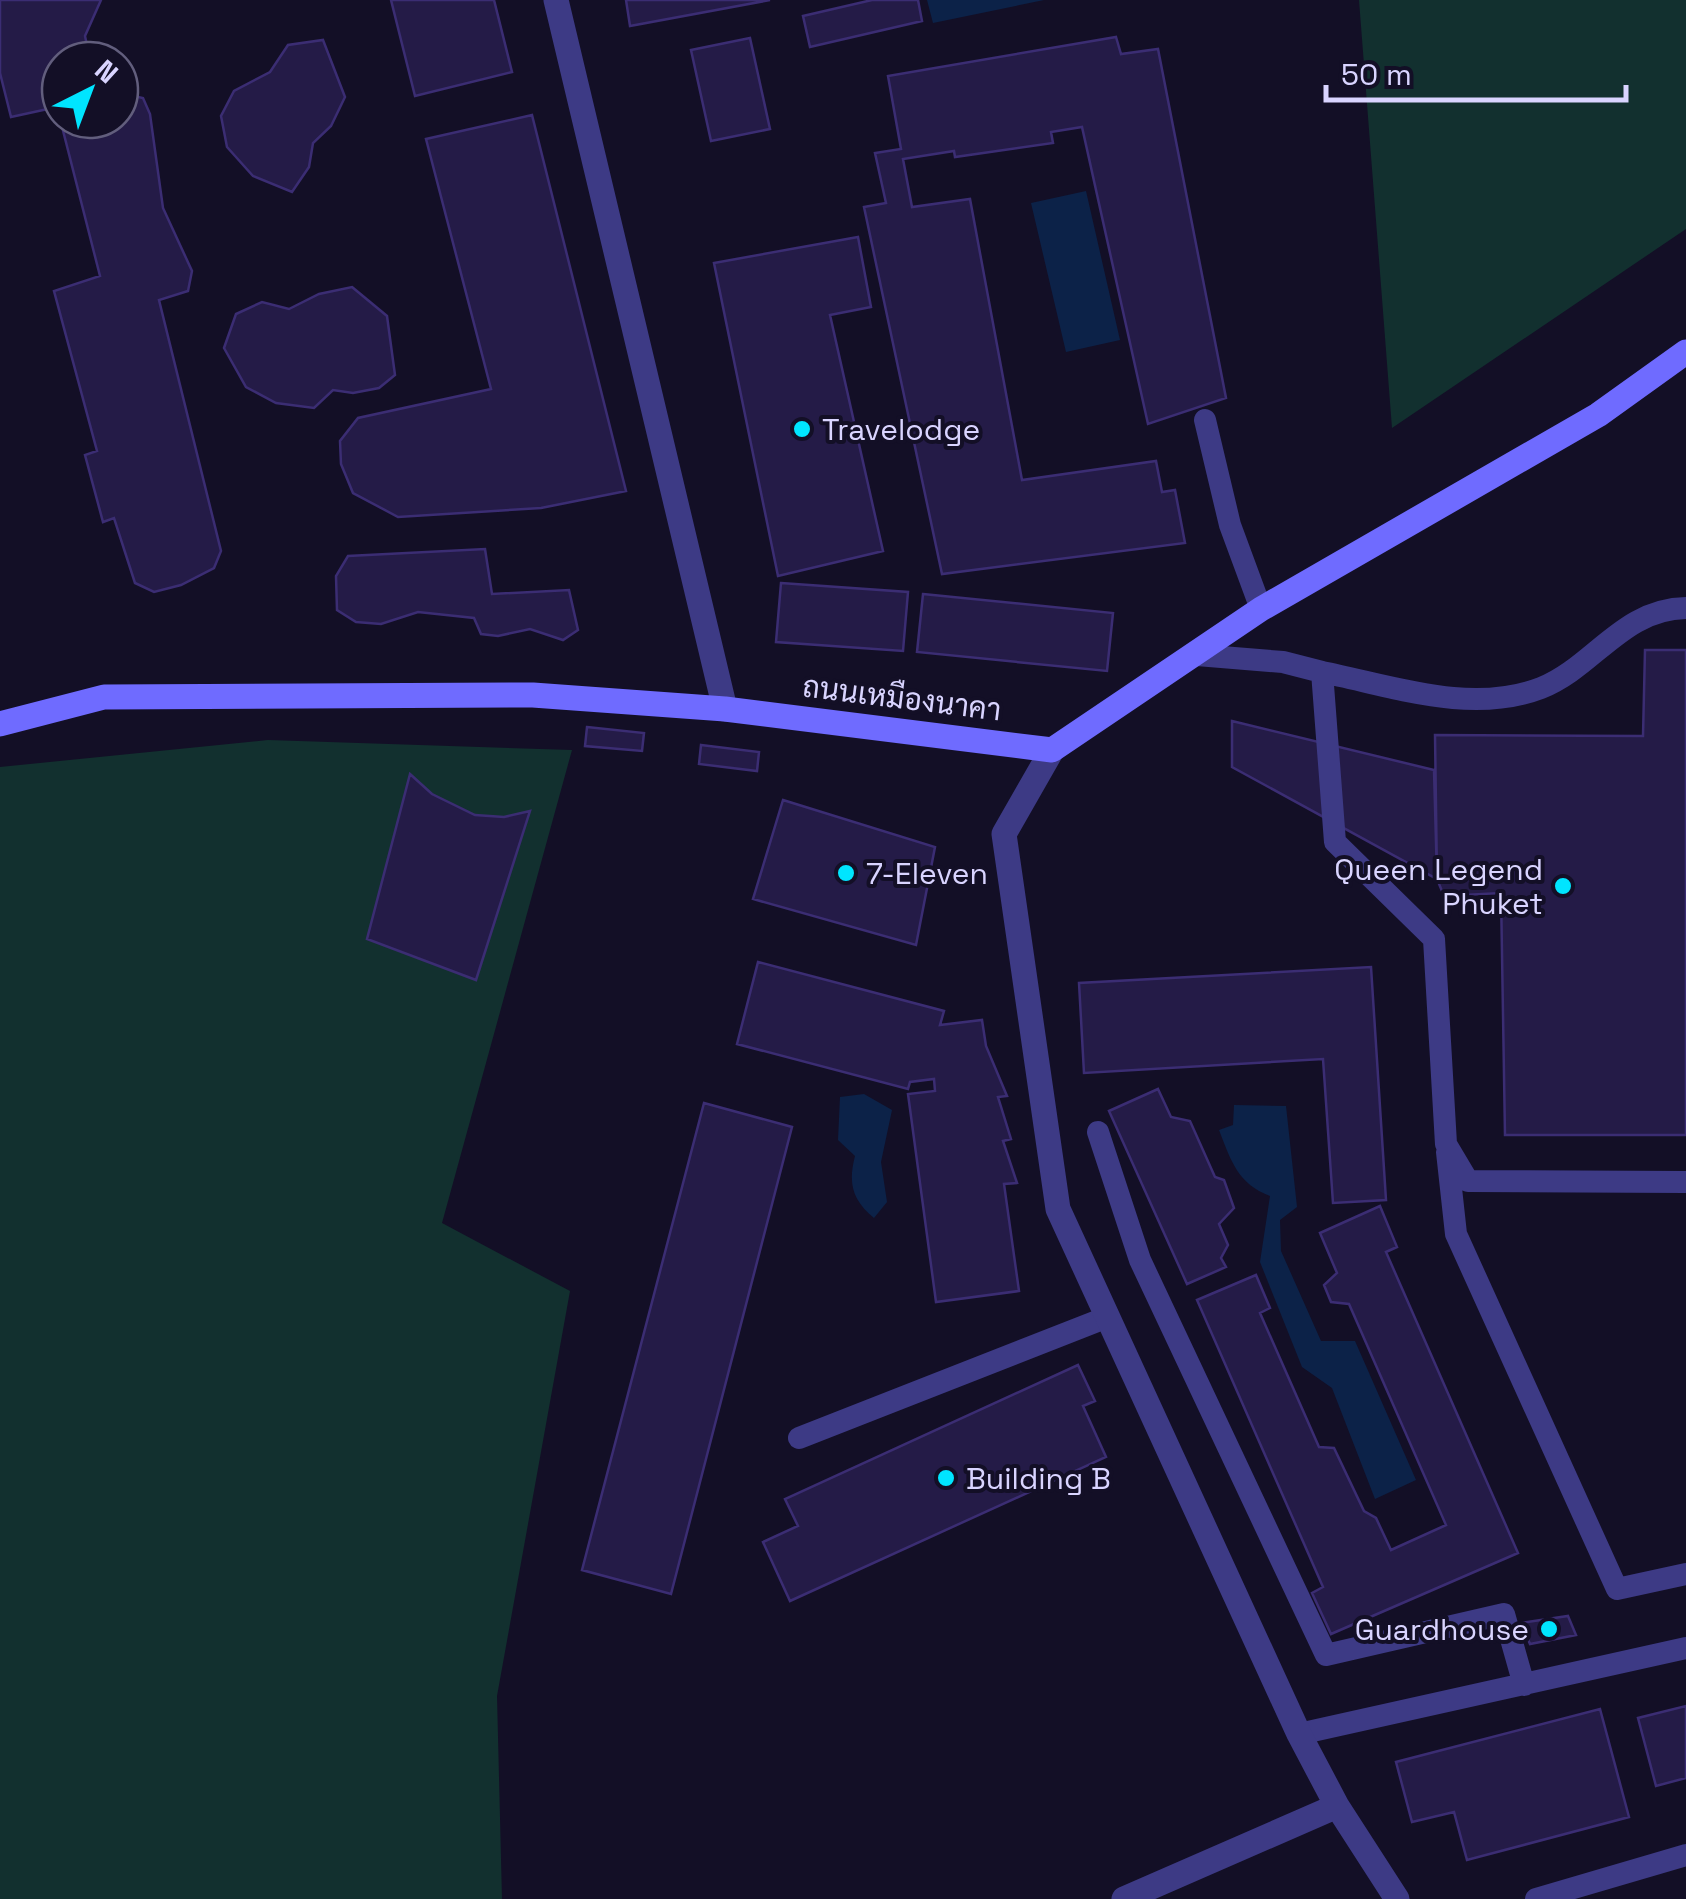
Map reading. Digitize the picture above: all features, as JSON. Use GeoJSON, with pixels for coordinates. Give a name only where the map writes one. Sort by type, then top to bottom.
{"type":"FeatureCollection","features":[{"type":"Feature","properties":{"kind":"street"},"geometry":{"type":"LineString","coordinates":[[556,0],[725,709]]}},
{"type":"Feature","properties":{"kind":"street"},"geometry":{"type":"LineString","coordinates":[[1397,1899],[1337,1806],[1299,1734],[1058,1209],[1004,834],[1052,750],[1261,609],[1598,415],[1686,352]]}},
{"type":"Feature","properties":{"kind":"street","name":"ถนนเหมืองนาคา"},"geometry":{"type":"LineString","coordinates":[[0,724],[104,697],[534,695],[725,709],[1052,750]]}},
{"type":"Feature","properties":{"kind":"street"},"geometry":{"type":"LineString","coordinates":[[1124,1899],[1337,1806]]}},
{"type":"Feature","properties":{"kind":"lane"},"geometry":{"type":"LineString","coordinates":[[1206,420],[1230,525],[1261,609]]}},
{"type":"Feature","properties":{"kind":"lane"},"geometry":{"type":"LineString","coordinates":[[1197,655],[1283,662],[1447,696],[1508,698],[1544,686],[1634,620],[1686,608]]}},
{"type":"Feature","properties":{"kind":"lane"},"geometry":{"type":"LineString","coordinates":[[1322,672],[1335,842],[1434,940],[1446,1144],[1456,1234],[1617,1588],[1686,1574]]}},
{"type":"Feature","properties":{"kind":"lane"},"geometry":{"type":"LineString","coordinates":[[1098,1132],[1140,1260],[1326,1655],[1504,1614],[1524,1685]]}},
{"type":"Feature","properties":{"kind":"lane"},"geometry":{"type":"LineString","coordinates":[[1446,1144],[1468,1181],[1686,1182]]}},
{"type":"Feature","properties":{"kind":"lane"},"geometry":{"type":"LineString","coordinates":[[799,1438],[1105,1318]]}},
{"type":"Feature","properties":{"kind":"lane"},"geometry":{"type":"LineString","coordinates":[[1299,1734],[1686,1648]]}},
{"type":"Feature","properties":{"kind":"lane"},"geometry":{"type":"LineString","coordinates":[[1536,1899],[1686,1855]]}},
{"type":"Feature","properties":{"kind":"green space"},"geometry":{"type":"Polygon","coordinates":[[[1359,0],[1686,0],[1686,229],[1392,428],[1359,0]]]}},
{"type":"Feature","properties":{"kind":"green space"},"geometry":{"type":"Polygon","coordinates":[[[268,740],[572,750],[442,1223],[570,1291],[497,1696],[502,1899],[0,1899],[0,767],[268,740]]]}},
{"type":"Feature","properties":{"kind":"water"},"geometry":{"type":"Polygon","coordinates":[[[927,0],[1044,0],[933,23],[927,0]]]}},
{"type":"Feature","properties":{"kind":"water"},"geometry":{"type":"Polygon","coordinates":[[[1086,191],[1120,340],[1066,352],[1031,203],[1086,191]]]}},
{"type":"Feature","properties":{"kind":"water"},"geometry":{"type":"Polygon","coordinates":[[[864,1094],[892,1110],[881,1162],[887,1202],[874,1218],[861,1205],[854,1190],[855,1156],[838,1140],[840,1097],[864,1094]]]}},
{"type":"Feature","properties":{"kind":"water"},"geometry":{"type":"Polygon","coordinates":[[[1234,1105],[1286,1106],[1297,1207],[1280,1220],[1281,1251],[1321,1341],[1355,1341],[1416,1480],[1375,1499],[1332,1388],[1302,1367],[1260,1262],[1270,1196],[1243,1178],[1223,1141],[1219,1130],[1233,1125],[1234,1105]]]}},
{"type":"Feature","properties":{"kind":"building"},"geometry":{"type":"Polygon","coordinates":[[[0,0],[101,0],[86,40],[40,40],[40,111],[11,117],[0,73],[0,0]]]}},
{"type":"Feature","properties":{"kind":"building"},"geometry":{"type":"Polygon","coordinates":[[[391,0],[494,0],[512,72],[415,96],[391,0]]]}},
{"type":"Feature","properties":{"kind":"building"},"geometry":{"type":"Polygon","coordinates":[[[626,0],[770,0],[630,26],[626,0]]]}},
{"type":"Feature","properties":{"kind":"building"},"geometry":{"type":"Polygon","coordinates":[[[872,0],[918,0],[922,21],[810,47],[803,16],[872,0]]]}},
{"type":"Feature","properties":{"kind":"building"},"geometry":{"type":"Polygon","coordinates":[[[1116,37],[1121,54],[1158,49],[1226,398],[1148,424],[1082,127],[1051,132],[1053,143],[955,157],[954,151],[903,159],[912,207],[970,199],[1022,480],[1156,461],[1162,492],[1175,490],[1185,543],[942,574],[864,207],[886,203],[875,153],[901,149],[888,76],[1116,37]]]}},
{"type":"Feature","properties":{"kind":"building"},"geometry":{"type":"Polygon","coordinates":[[[750,38],[770,129],[711,141],[691,50],[750,38]]]}},
{"type":"Feature","properties":{"kind":"building"},"geometry":{"type":"Polygon","coordinates":[[[323,40],[345,97],[331,126],[313,143],[309,167],[292,192],[253,176],[227,147],[221,116],[234,91],[270,72],[288,45],[323,40]]]}},
{"type":"Feature","properties":{"kind":"building"},"geometry":{"type":"Polygon","coordinates":[[[140,97],[143,98],[150,114],[163,208],[192,271],[188,291],[159,300],[221,551],[214,568],[181,585],[154,592],[135,583],[114,518],[103,522],[85,455],[97,451],[54,291],[100,276],[65,140],[140,140],[140,97]]]}},
{"type":"Feature","properties":{"kind":"building"},"geometry":{"type":"Polygon","coordinates":[[[532,115],[626,491],[541,508],[398,517],[353,493],[341,464],[340,441],[358,418],[491,389],[426,139],[532,115]]]}},
{"type":"Feature","properties":{"kind":"building","name":"Travelodge"},"geometry":{"type":"Polygon","coordinates":[[[858,237],[871,307],[830,315],[883,551],[778,576],[714,263],[858,237]]]}},
{"type":"Feature","properties":{"kind":"building"},"geometry":{"type":"Polygon","coordinates":[[[352,287],[387,316],[395,375],[379,388],[353,393],[333,390],[314,408],[276,403],[246,387],[224,348],[236,314],[262,302],[289,309],[319,294],[352,287]]]}},
{"type":"Feature","properties":{"kind":"building"},"geometry":{"type":"Polygon","coordinates":[[[485,549],[492,594],[569,590],[578,630],[563,640],[530,629],[498,636],[481,634],[474,618],[418,612],[381,624],[356,622],[337,610],[336,576],[348,556],[485,549]]]}},
{"type":"Feature","properties":{"kind":"building"},"geometry":{"type":"Polygon","coordinates":[[[781,583],[908,592],[903,651],[776,642],[781,583]]]}},
{"type":"Feature","properties":{"kind":"building"},"geometry":{"type":"Polygon","coordinates":[[[923,594],[1113,613],[1107,671],[917,652],[923,594]]]}},
{"type":"Feature","properties":{"kind":"building","name":"Queen Legend Phuket"},"geometry":{"type":"Polygon","coordinates":[[[1645,650],[1686,650],[1686,1135],[1505,1135],[1501,893],[1444,896],[1437,879],[1435,735],[1643,736],[1645,650]]]}},
{"type":"Feature","properties":{"kind":"building"},"geometry":{"type":"Polygon","coordinates":[[[1232,721],[1434,770],[1437,879],[1232,767],[1232,721]]]}},
{"type":"Feature","properties":{"kind":"building"},"geometry":{"type":"Polygon","coordinates":[[[587,727],[644,733],[642,751],[585,746],[587,727]]]}},
{"type":"Feature","properties":{"kind":"building"},"geometry":{"type":"Polygon","coordinates":[[[701,745],[759,752],[757,771],[699,764],[701,745]]]}},
{"type":"Feature","properties":{"kind":"building"},"geometry":{"type":"Polygon","coordinates":[[[410,774],[432,794],[475,815],[504,817],[530,811],[476,980],[367,939],[410,774]]]}},
{"type":"Feature","properties":{"kind":"building","name":"7-Eleven"},"geometry":{"type":"Polygon","coordinates":[[[783,800],[935,847],[916,945],[753,899],[783,800]]]}},
{"type":"Feature","properties":{"kind":"building"},"geometry":{"type":"Polygon","coordinates":[[[758,962],[944,1011],[940,1025],[982,1020],[986,1046],[1007,1096],[998,1097],[1011,1139],[1003,1141],[1017,1183],[1004,1184],[1019,1291],[936,1302],[908,1094],[935,1091],[934,1079],[910,1082],[908,1089],[737,1044],[758,962]]]}},
{"type":"Feature","properties":{"kind":"building"},"geometry":{"type":"Polygon","coordinates":[[[1371,967],[1386,1200],[1333,1203],[1323,1059],[1084,1073],[1079,983],[1371,967]]]}},
{"type":"Feature","properties":{"kind":"building"},"geometry":{"type":"Polygon","coordinates":[[[1158,1089],[1171,1117],[1190,1121],[1215,1177],[1224,1180],[1234,1208],[1219,1224],[1228,1245],[1221,1258],[1226,1267],[1187,1284],[1109,1111],[1158,1089]]]}},
{"type":"Feature","properties":{"kind":"building"},"geometry":{"type":"Polygon","coordinates":[[[704,1103],[792,1127],[671,1594],[582,1570],[704,1103]]]}},
{"type":"Feature","properties":{"kind":"building"},"geometry":{"type":"Polygon","coordinates":[[[1380,1206],[1397,1247],[1386,1252],[1518,1553],[1331,1634],[1312,1593],[1323,1587],[1197,1300],[1256,1275],[1270,1308],[1260,1313],[1319,1447],[1334,1448],[1364,1511],[1376,1518],[1391,1550],[1446,1525],[1349,1304],[1331,1302],[1324,1285],[1337,1273],[1320,1233],[1380,1206]]]}},
{"type":"Feature","properties":{"kind":"building","name":"Building B"},"geometry":{"type":"Polygon","coordinates":[[[1078,1365],[1095,1401],[1083,1406],[1106,1457],[790,1601],[763,1542],[798,1526],[785,1499],[1078,1365]]]}},
{"type":"Feature","properties":{"kind":"building","name":"Guardhouse"},"geometry":{"type":"Polygon","coordinates":[[[1568,1616],[1576,1635],[1530,1644],[1521,1623],[1568,1616]]]}},
{"type":"Feature","properties":{"kind":"building"},"geometry":{"type":"Polygon","coordinates":[[[1686,1706],[1686,1778],[1656,1786],[1638,1718],[1686,1706]]]}},
{"type":"Feature","properties":{"kind":"building"},"geometry":{"type":"Polygon","coordinates":[[[1600,1709],[1629,1817],[1467,1860],[1454,1812],[1412,1822],[1396,1762],[1600,1709]]]}},
{"type":"Feature","properties":{"kind":"place","name":"Travelodge"},"geometry":{"type":"Point","coordinates":[802,429]}},
{"type":"Feature","properties":{"kind":"place","name":"7-Eleven"},"geometry":{"type":"Point","coordinates":[846,873]}},
{"type":"Feature","properties":{"kind":"place","name":"Queen Legend Phuket"},"geometry":{"type":"Point","coordinates":[1563,886]}},
{"type":"Feature","properties":{"kind":"place","name":"Building B"},"geometry":{"type":"Point","coordinates":[946,1478]}},
{"type":"Feature","properties":{"kind":"place","name":"Guardhouse"},"geometry":{"type":"Point","coordinates":[1549,1629]}}]}
